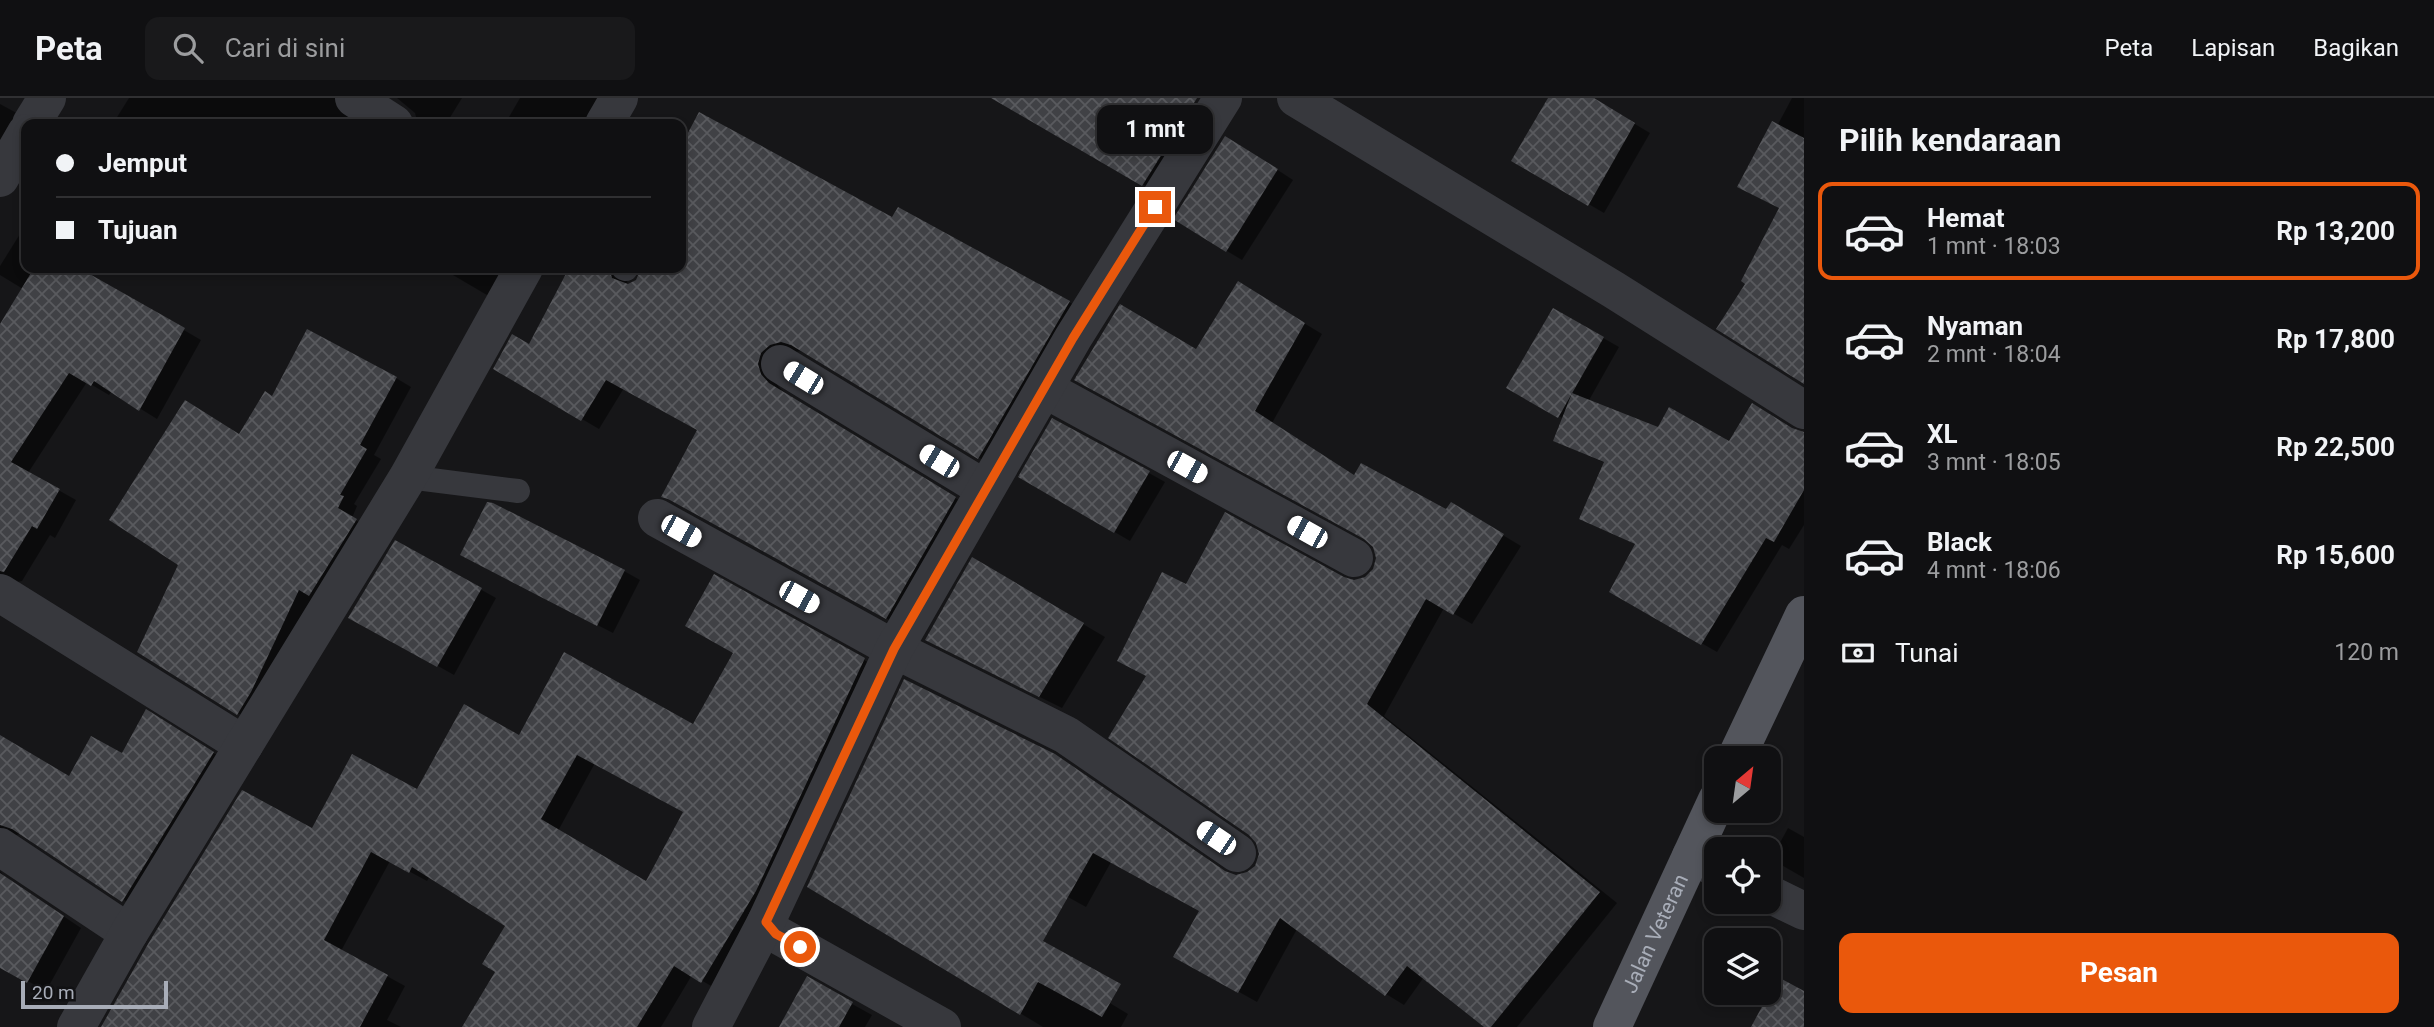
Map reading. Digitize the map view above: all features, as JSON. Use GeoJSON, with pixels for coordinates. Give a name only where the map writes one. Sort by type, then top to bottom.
{"type":"FeatureCollection","features":[{"type":"Feature","properties":{"kind":"main road"},"geometry":{"type":"LineString","coordinates":[[1743,746],[1804,615]]}},
{"type":"Feature","properties":{"kind":"main road","name":"Jalan Veteran"},"geometry":{"type":"LineString","coordinates":[[1612,1027],[1704,862]]}},
{"type":"Feature","properties":{"kind":"street"},"geometry":{"type":"LineString","coordinates":[[34,119],[47,98]]}},
{"type":"Feature","properties":{"kind":"street"},"geometry":{"type":"LineString","coordinates":[[354,98],[386,119]]}},
{"type":"Feature","properties":{"kind":"street"},"geometry":{"type":"LineString","coordinates":[[607,119],[619,98]]}},
{"type":"Feature","properties":{"kind":"street"},"geometry":{"type":"LineString","coordinates":[[710,1027],[766,922],[894,649],[1073,338],[1223,98]]}},
{"type":"Feature","properties":{"kind":"street"},"geometry":{"type":"LineString","coordinates":[[1296,98],[1614,290],[1804,410]]}},
{"type":"Feature","properties":{"kind":"street"},"geometry":{"type":"LineString","coordinates":[[0,178],[21,142]]}},
{"type":"Feature","properties":{"kind":"street"},"geometry":{"type":"LineString","coordinates":[[76,1027],[130,933],[408,477],[521,273]]}},
{"type":"Feature","properties":{"kind":"street"},"geometry":{"type":"LineString","coordinates":[[780,364],[985,489]]}},
{"type":"Feature","properties":{"kind":"street"},"geometry":{"type":"LineString","coordinates":[[1045,389],[1354,558]]}},
{"type":"Feature","properties":{"kind":"street"},"geometry":{"type":"LineString","coordinates":[[657,518],[894,649],[1066,735],[1237,853]]}},
{"type":"Feature","properties":{"kind":"street"},"geometry":{"type":"LineString","coordinates":[[0,593],[244,745]]}},
{"type":"Feature","properties":{"kind":"street"},"geometry":{"type":"LineString","coordinates":[[0,846],[130,933]]}},
{"type":"Feature","properties":{"kind":"street"},"geometry":{"type":"LineString","coordinates":[[1781,900],[1804,911]]}},
{"type":"Feature","properties":{"kind":"street"},"geometry":{"type":"LineString","coordinates":[[766,922],[776,934],[942,1027]]}},
{"type":"Feature","properties":{"kind":"lane"},"geometry":{"type":"LineString","coordinates":[[408,477],[518,491]]}},
{"type":"Feature","properties":{"kind":"building"},"geometry":{"type":"Polygon","coordinates":[[[991,98],[1197,98],[1142,186],[991,98]]]}},
{"type":"Feature","properties":{"kind":"building"},"geometry":{"type":"Polygon","coordinates":[[[1548,98],[1594,98],[1635,123],[1588,206],[1511,161],[1548,98]]]}},
{"type":"Feature","properties":{"kind":"building"},"geometry":{"type":"Polygon","coordinates":[[[699,112],[892,217],[898,207],[1070,301],[978,459],[791,345],[781,342],[770,345],[761,353],[758,364],[761,374],[769,383],[956,497],[886,619],[661,497],[697,430],[606,380],[581,421],[493,369],[512,334],[529,344],[566,273],[610,273],[612,278],[628,284],[636,280],[639,273],[686,273],[686,137],[699,112]]]}},
{"type":"Feature","properties":{"kind":"building"},"geometry":{"type":"Polygon","coordinates":[[[1772,121],[1804,138],[1804,384],[1716,329],[1745,284],[1741,281],[1779,208],[1737,187],[1772,121]]]}},
{"type":"Feature","properties":{"kind":"building"},"geometry":{"type":"Polygon","coordinates":[[[1225,136],[1278,169],[1226,252],[1173,219],[1225,136]]]}},
{"type":"Feature","properties":{"kind":"building"},"geometry":{"type":"Polygon","coordinates":[[[31,273],[88,273],[185,328],[139,411],[94,381],[91,386],[69,373],[11,462],[60,489],[37,529],[32,526],[4,572],[0,571],[0,324],[31,273]]]}},
{"type":"Feature","properties":{"kind":"building"},"geometry":{"type":"Polygon","coordinates":[[[1238,281],[1305,323],[1255,411],[1354,475],[1361,463],[1446,509],[1451,502],[1504,534],[1453,615],[1426,599],[1367,704],[1600,892],[1491,1027],[1484,1027],[1407,966],[1385,996],[1280,918],[1238,993],[1173,957],[1199,911],[1093,853],[1043,941],[1121,984],[1102,1017],[1038,982],[1020,1015],[807,887],[904,679],[1055,754],[1225,871],[1236,875],[1255,866],[1259,854],[1256,843],[1249,835],[1108,738],[1146,676],[1117,661],[1162,572],[1186,584],[1225,512],[1354,580],[1365,577],[1373,569],[1376,558],[1373,547],[1364,539],[1074,380],[1120,304],[1196,349],[1238,281]]]}},
{"type":"Feature","properties":{"kind":"building"},"geometry":{"type":"Polygon","coordinates":[[[1553,308],[1604,337],[1558,418],[1506,388],[1553,308]]]}},
{"type":"Feature","properties":{"kind":"building"},"geometry":{"type":"Polygon","coordinates":[[[307,329],[397,377],[360,445],[367,449],[340,495],[344,496],[338,508],[357,519],[309,596],[299,590],[251,692],[237,715],[137,652],[178,565],[109,520],[185,400],[239,434],[265,391],[272,396],[307,329]]]}},
{"type":"Feature","properties":{"kind":"building"},"geometry":{"type":"Polygon","coordinates":[[[1572,393],[1658,427],[1669,407],[1729,441],[1752,403],[1792,428],[1804,432],[1804,490],[1774,542],[1766,538],[1701,645],[1609,592],[1635,544],[1579,519],[1604,462],[1553,441],[1572,393]]]}},
{"type":"Feature","properties":{"kind":"building"},"geometry":{"type":"Polygon","coordinates":[[[1052,418],[1150,471],[1114,533],[1018,477],[1052,418]]]}},
{"type":"Feature","properties":{"kind":"building"},"geometry":{"type":"Polygon","coordinates":[[[487,502],[625,570],[597,626],[460,555],[487,502]]]}},
{"type":"Feature","properties":{"kind":"building"},"geometry":{"type":"Polygon","coordinates":[[[395,540],[482,588],[437,667],[348,618],[395,540]]]}},
{"type":"Feature","properties":{"kind":"building"},"geometry":{"type":"Polygon","coordinates":[[[972,557],[1084,623],[1039,697],[925,640],[972,557]]]}},
{"type":"Feature","properties":{"kind":"building"},"geometry":{"type":"Polygon","coordinates":[[[714,574],[865,658],[756,891],[701,983],[674,966],[637,1027],[462,1027],[495,972],[482,964],[505,926],[412,867],[409,873],[371,852],[324,940],[388,975],[360,1027],[101,1027],[242,790],[312,828],[352,754],[417,789],[464,704],[519,735],[564,652],[693,724],[733,653],[685,626],[714,574]],[[577,755],[541,819],[646,881],[683,812],[577,755]]]}},
{"type":"Feature","properties":{"kind":"building"},"geometry":{"type":"Polygon","coordinates":[[[146,709],[214,752],[122,902],[12,829],[0,825],[0,735],[69,776],[91,736],[122,753],[146,709]]]}},
{"type":"Feature","properties":{"kind":"building"},"geometry":{"type":"Polygon","coordinates":[[[0,873],[64,916],[27,983],[0,968],[0,873]]]}},
{"type":"Feature","properties":{"kind":"building"},"geometry":{"type":"Polygon","coordinates":[[[807,976],[853,1002],[839,1027],[779,1027],[807,976]]]}},
{"type":"Feature","properties":{"kind":"building"},"geometry":{"type":"Polygon","coordinates":[[[1781,979],[1804,991],[1804,1027],[1751,1027],[1763,1005],[1781,1005],[1781,979]]]}},
{"type":"Feature","properties":{"kind":"route"},"geometry":{"type":"LineString","coordinates":[[800,947],[776,934],[766,922],[894,649],[1073,338],[1155,207]]}}]}
